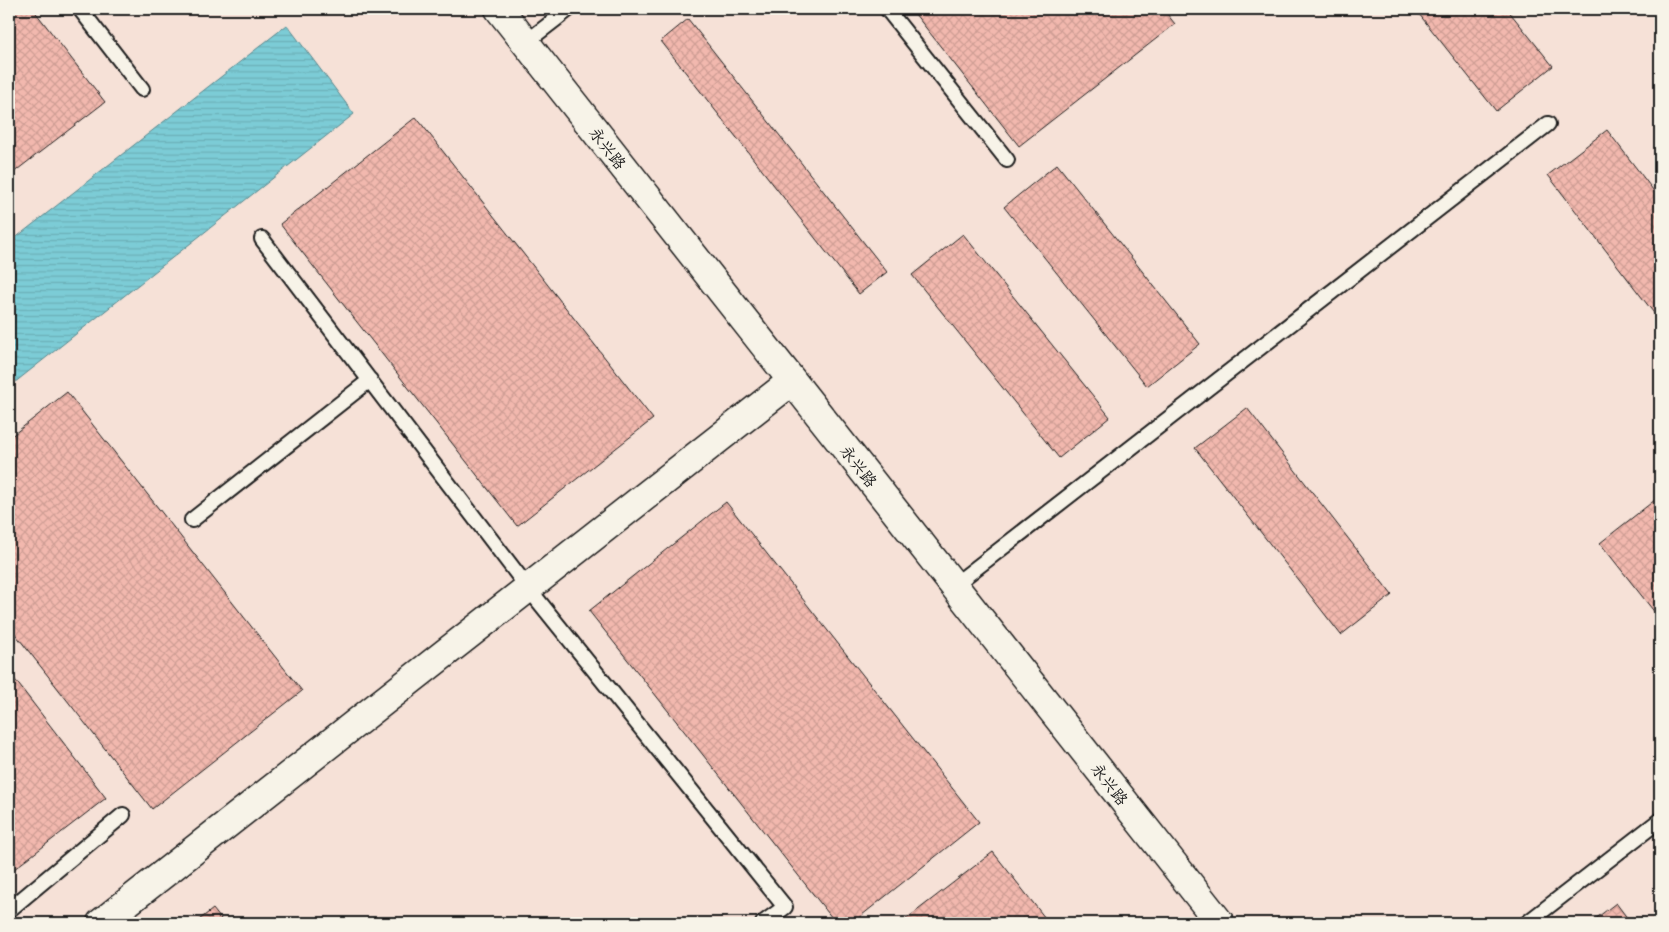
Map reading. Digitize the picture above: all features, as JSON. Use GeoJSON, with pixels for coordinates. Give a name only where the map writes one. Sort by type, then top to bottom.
{"type":"FeatureCollection","features":[{"type":"Feature","properties":{"kind":"street","name":"永兴路"},"geometry":{"type":"LineString","coordinates":[[499,9],[1220,923]]}},
{"type":"Feature","properties":{"kind":"street"},"geometry":{"type":"LineString","coordinates":[[101,923],[792,381]]}},
{"type":"Feature","properties":{"kind":"lane"},"geometry":{"type":"LineString","coordinates":[[80,9],[142,89]]}},
{"type":"Feature","properties":{"kind":"lane"},"geometry":{"type":"LineString","coordinates":[[525,43],[569,9]]}},
{"type":"Feature","properties":{"kind":"lane"},"geometry":{"type":"LineString","coordinates":[[887,9],[1007,160]]}},
{"type":"Feature","properties":{"kind":"lane"},"geometry":{"type":"LineString","coordinates":[[954,586],[1548,124]]}},
{"type":"Feature","properties":{"kind":"lane"},"geometry":{"type":"LineString","coordinates":[[262,239],[528,588],[784,907],[763,923]]}},
{"type":"Feature","properties":{"kind":"lane"},"geometry":{"type":"LineString","coordinates":[[192,520],[370,380]]}},
{"type":"Feature","properties":{"kind":"lane"},"geometry":{"type":"LineString","coordinates":[[9,910],[123,814]]}},
{"type":"Feature","properties":{"kind":"lane"},"geometry":{"type":"LineString","coordinates":[[1527,923],[1660,820]]}},
{"type":"Feature","properties":{"kind":"water"},"geometry":{"type":"Polygon","coordinates":[[[287,25],[354,114],[9,387],[9,243],[287,25]]]}},
{"type":"Feature","properties":{"kind":"building"},"geometry":{"type":"Polygon","coordinates":[[[9,9],[33,9],[105,102],[9,176],[9,9]]]}},
{"type":"Feature","properties":{"kind":"building"},"geometry":{"type":"Polygon","coordinates":[[[911,9],[1163,9],[1175,24],[1019,146],[911,9]]]}},
{"type":"Feature","properties":{"kind":"building"},"geometry":{"type":"Polygon","coordinates":[[[1415,9],[1507,9],[1553,66],[1496,111],[1415,9]]]}},
{"type":"Feature","properties":{"kind":"building"},"geometry":{"type":"Polygon","coordinates":[[[688,19],[887,272],[859,294],[661,41],[688,19]]]}},
{"type":"Feature","properties":{"kind":"building"},"geometry":{"type":"Polygon","coordinates":[[[416,117],[653,419],[517,526],[280,224],[416,117]]]}},
{"type":"Feature","properties":{"kind":"building"},"geometry":{"type":"Polygon","coordinates":[[[1607,130],[1660,199],[1660,321],[1548,175],[1607,130]]]}},
{"type":"Feature","properties":{"kind":"building"},"geometry":{"type":"Polygon","coordinates":[[[1057,164],[1200,344],[1147,386],[1004,207],[1057,164]]]}},
{"type":"Feature","properties":{"kind":"building"},"geometry":{"type":"Polygon","coordinates":[[[963,234],[1110,417],[1059,458],[912,275],[963,234]]]}},
{"type":"Feature","properties":{"kind":"building"},"geometry":{"type":"Polygon","coordinates":[[[67,392],[302,691],[152,809],[9,626],[9,438],[67,392]]]}},
{"type":"Feature","properties":{"kind":"building"},"geometry":{"type":"Polygon","coordinates":[[[1247,408],[1392,595],[1341,635],[1195,448],[1247,408]]]}},
{"type":"Feature","properties":{"kind":"building"},"geometry":{"type":"Polygon","coordinates":[[[1660,496],[1660,619],[1600,543],[1660,496]]]}},
{"type":"Feature","properties":{"kind":"building"},"geometry":{"type":"Polygon","coordinates":[[[726,502],[979,822],[852,923],[836,923],[589,611],[726,502]]]}},
{"type":"Feature","properties":{"kind":"building"},"geometry":{"type":"Polygon","coordinates":[[[9,672],[106,798],[9,873],[9,672]]]}},
{"type":"Feature","properties":{"kind":"building"},"geometry":{"type":"Polygon","coordinates":[[[993,852],[1049,923],[901,923],[993,852]]]}},
{"type":"Feature","properties":{"kind":"building"},"geometry":{"type":"Polygon","coordinates":[[[1616,903],[1631,923],[1590,923],[1616,903]]]}},
{"type":"Feature","properties":{"kind":"building"},"geometry":{"type":"Polygon","coordinates":[[[213,909],[224,923],[195,923],[213,909]]]}}]}
